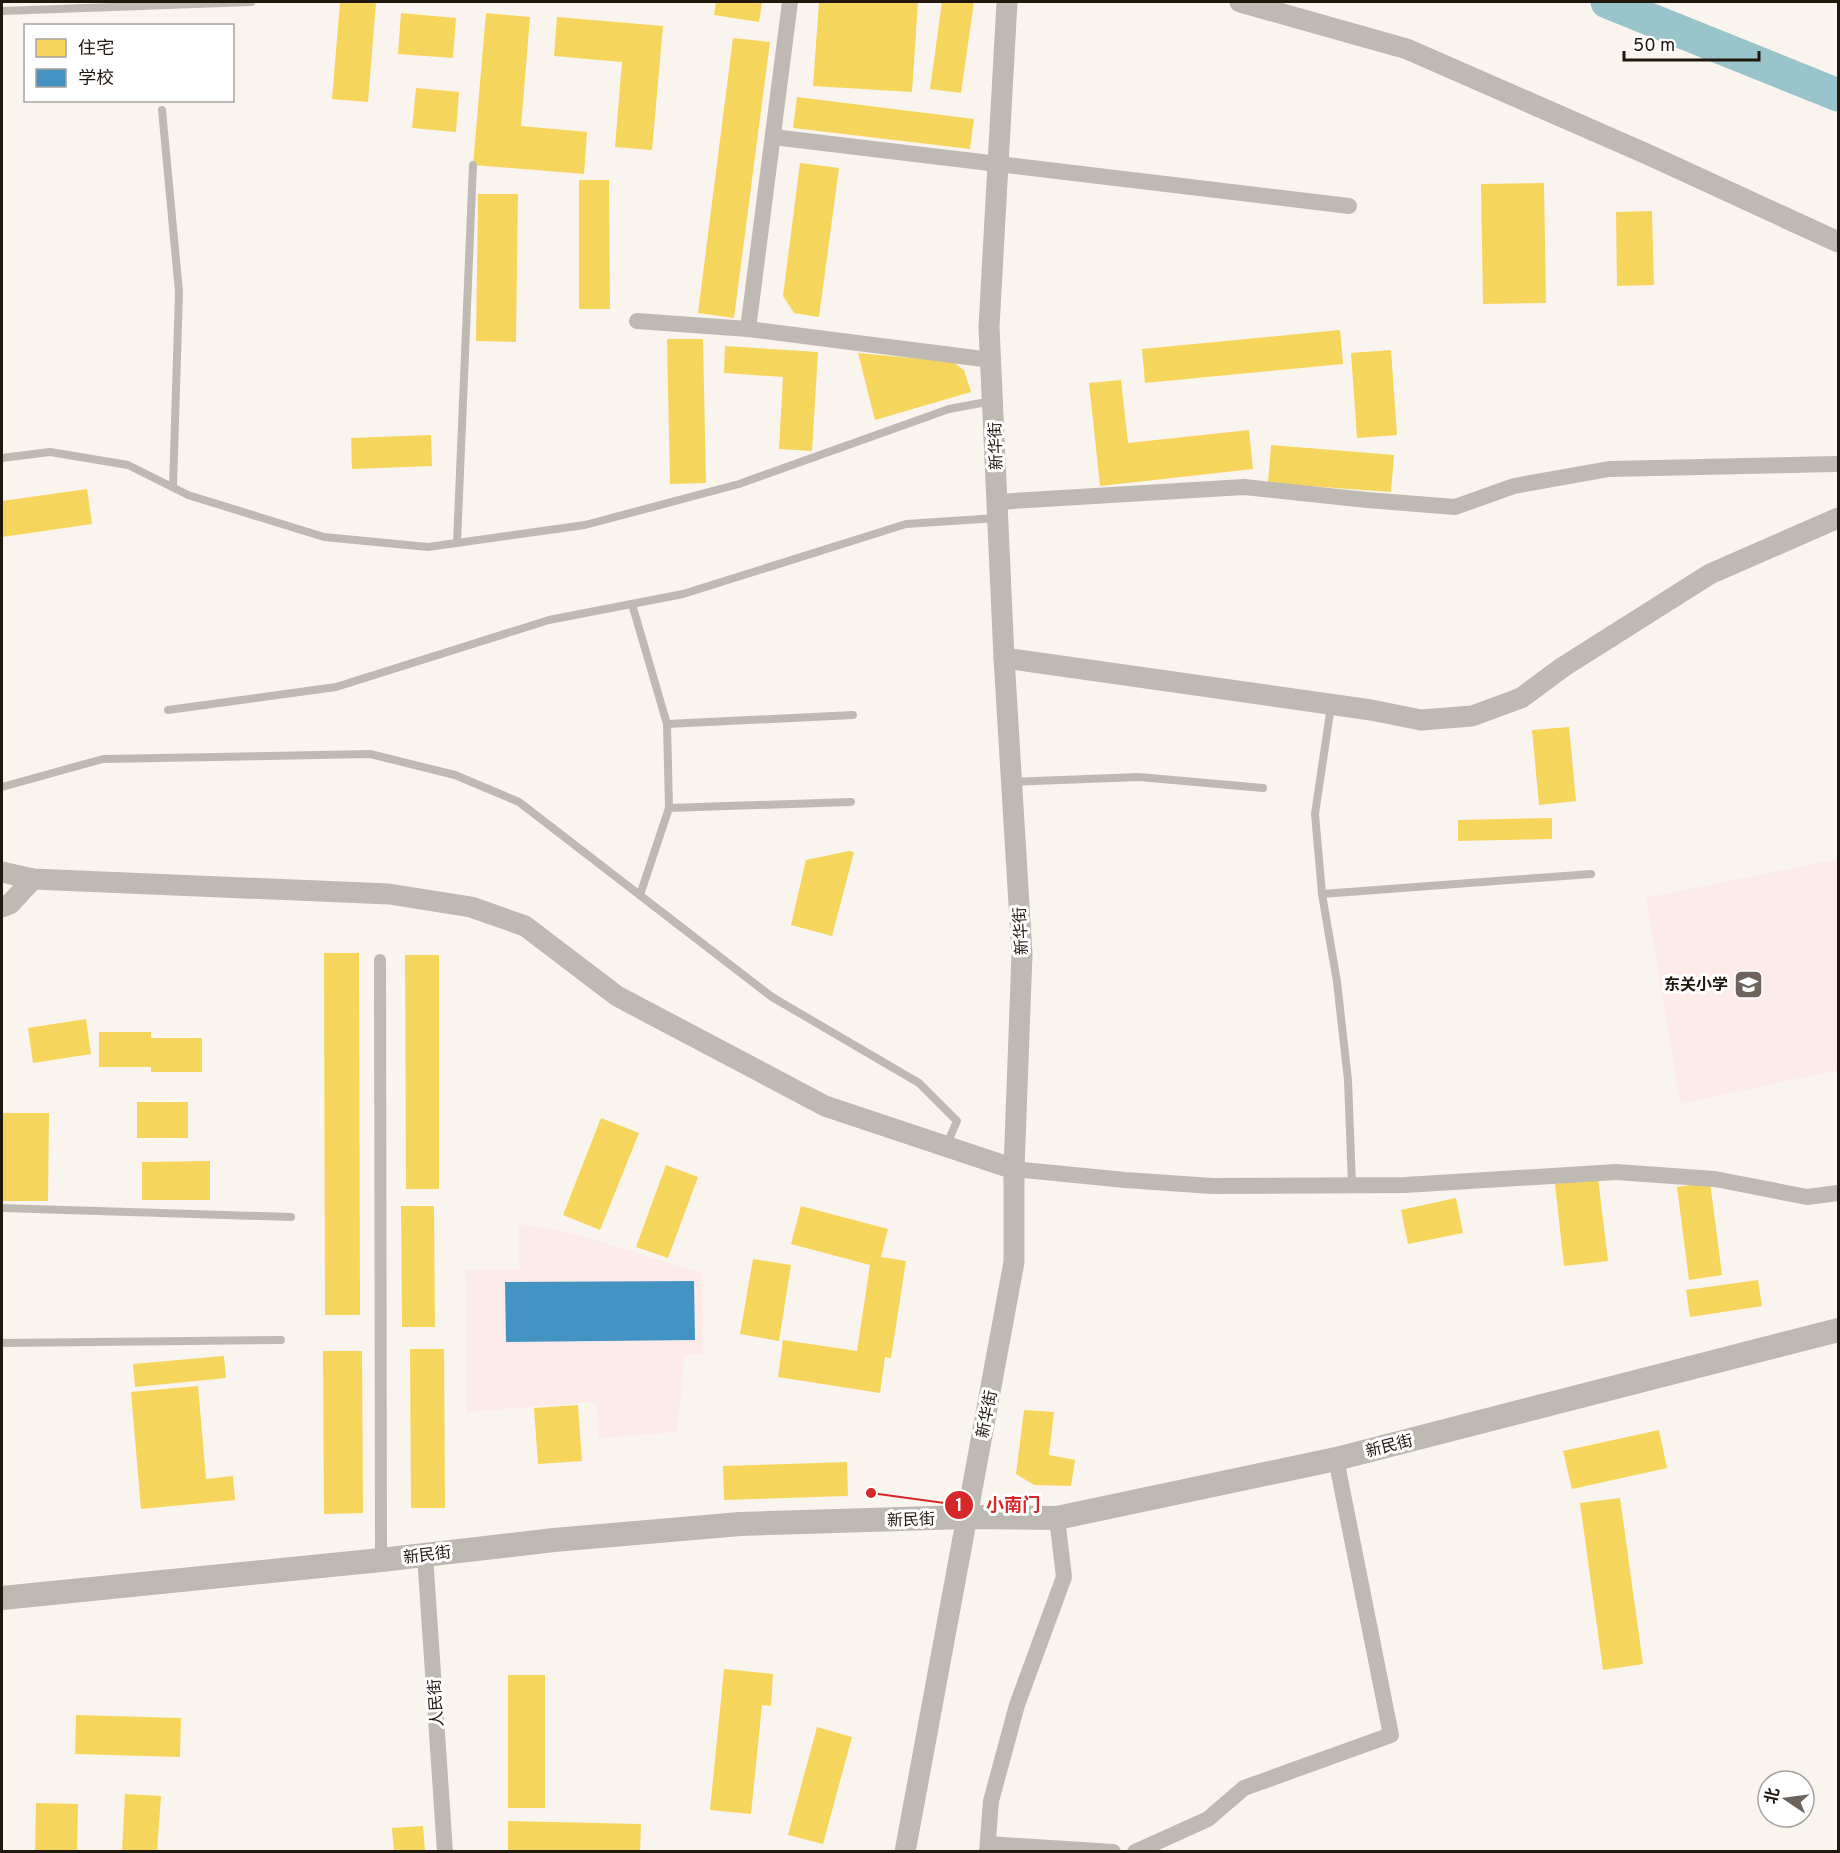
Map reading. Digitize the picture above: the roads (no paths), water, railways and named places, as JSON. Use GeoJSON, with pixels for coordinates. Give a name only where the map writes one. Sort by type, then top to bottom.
{"type":"FeatureCollection","features":[{"type":"Feature","properties":{"kind":"main road","name":"新民街"},"geometry":{"type":"LineString","coordinates":[[2,1598],[381,1560],[554,1540],[740,1524],[966,1517],[1057,1518],[1336,1459],[1839,1330]]}},
{"type":"Feature","properties":{"kind":"street"},"geometry":{"type":"LineString","coordinates":[[748,329],[790,2]]}},
{"type":"Feature","properties":{"kind":"street","name":"新华街"},"geometry":{"type":"LineString","coordinates":[[905,1851],[1014,1262],[1014,1169],[1022,954],[1004,658],[989,327],[1006,2]]}},
{"type":"Feature","properties":{"kind":"street"},"geometry":{"type":"LineString","coordinates":[[1240,2],[1407,50],[1649,154],[1839,242]]}},
{"type":"Feature","properties":{"kind":"street"},"geometry":{"type":"LineString","coordinates":[[772,137],[1349,206]]}},
{"type":"Feature","properties":{"kind":"street"},"geometry":{"type":"LineString","coordinates":[[637,321],[748,329],[991,360]]}},
{"type":"Feature","properties":{"kind":"street"},"geometry":{"type":"LineString","coordinates":[[997,510],[1244,487],[1455,507],[1514,486],[1609,469],[1839,464]]}},
{"type":"Feature","properties":{"kind":"street"},"geometry":{"type":"LineString","coordinates":[[1004,658],[1421,720],[1472,716],[1521,698],[1563,667],[1710,574],[1839,518]]}},
{"type":"Feature","properties":{"kind":"street"},"geometry":{"type":"LineString","coordinates":[[2,872],[33,879],[389,894],[471,907],[525,927],[617,996],[825,1106],[1014,1169],[1212,1186],[1405,1185],[1616,1172],[1715,1179],[1807,1197],[1839,1193]]}},
{"type":"Feature","properties":{"kind":"street"},"geometry":{"type":"LineString","coordinates":[[2,907],[10,904],[33,879]]}},
{"type":"Feature","properties":{"kind":"street"},"geometry":{"type":"LineString","coordinates":[[380,960],[381,1560]]}},
{"type":"Feature","properties":{"kind":"street"},"geometry":{"type":"LineString","coordinates":[[1136,1851],[1208,1820],[1244,1788],[1391,1735],[1336,1459]]}},
{"type":"Feature","properties":{"kind":"street"},"geometry":{"type":"LineString","coordinates":[[1057,1518],[1064,1577],[1017,1704],[991,1801],[987,1848],[1113,1851]]}},
{"type":"Feature","properties":{"kind":"street","name":"人民街"},"geometry":{"type":"LineString","coordinates":[[425,1555],[445,1851]]}},
{"type":"Feature","properties":{"kind":"lane"},"geometry":{"type":"LineString","coordinates":[[2,11],[251,2]]}},
{"type":"Feature","properties":{"kind":"lane"},"geometry":{"type":"LineString","coordinates":[[162,110],[179,291],[174,488]]}},
{"type":"Feature","properties":{"kind":"lane"},"geometry":{"type":"LineString","coordinates":[[457,543],[472,165]]}},
{"type":"Feature","properties":{"kind":"lane"},"geometry":{"type":"LineString","coordinates":[[2,458],[50,452],[128,465],[188,495],[324,537],[428,547],[585,525],[738,484],[949,409],[993,401]]}},
{"type":"Feature","properties":{"kind":"lane"},"geometry":{"type":"LineString","coordinates":[[168,710],[336,687],[549,620],[683,594],[906,524],[997,510]]}},
{"type":"Feature","properties":{"kind":"lane"},"geometry":{"type":"LineString","coordinates":[[632,604],[667,724],[669,808],[640,895]]}},
{"type":"Feature","properties":{"kind":"lane"},"geometry":{"type":"LineString","coordinates":[[1331,705],[1315,814],[1322,894],[1337,982],[1348,1080],[1352,1185]]}},
{"type":"Feature","properties":{"kind":"lane"},"geometry":{"type":"LineString","coordinates":[[667,724],[853,715]]}},
{"type":"Feature","properties":{"kind":"lane"},"geometry":{"type":"LineString","coordinates":[[2,787],[103,759],[370,754],[455,775],[519,802],[772,997],[919,1083],[957,1120],[946,1147]]}},
{"type":"Feature","properties":{"kind":"lane"},"geometry":{"type":"LineString","coordinates":[[1011,782],[1139,777],[1263,788]]}},
{"type":"Feature","properties":{"kind":"lane"},"geometry":{"type":"LineString","coordinates":[[669,808],[851,802]]}},
{"type":"Feature","properties":{"kind":"lane"},"geometry":{"type":"LineString","coordinates":[[1322,894],[1592,874]]}},
{"type":"Feature","properties":{"kind":"lane"},"geometry":{"type":"LineString","coordinates":[[2,1208],[291,1217]]}},
{"type":"Feature","properties":{"kind":"lane"},"geometry":{"type":"LineString","coordinates":[[2,1343],[281,1340]]}},
{"type":"Feature","properties":{"kind":"waterway"},"geometry":{"type":"LineString","coordinates":[[1607,2],[1838,95]]}},
{"type":"Feature","properties":{"kind":"place","name":"东关小学"},"geometry":{"type":"Point","coordinates":[1749,984]}},
{"type":"Feature","properties":{"kind":"place","name":"小南门"},"geometry":{"type":"Point","coordinates":[871,1493]}}]}
